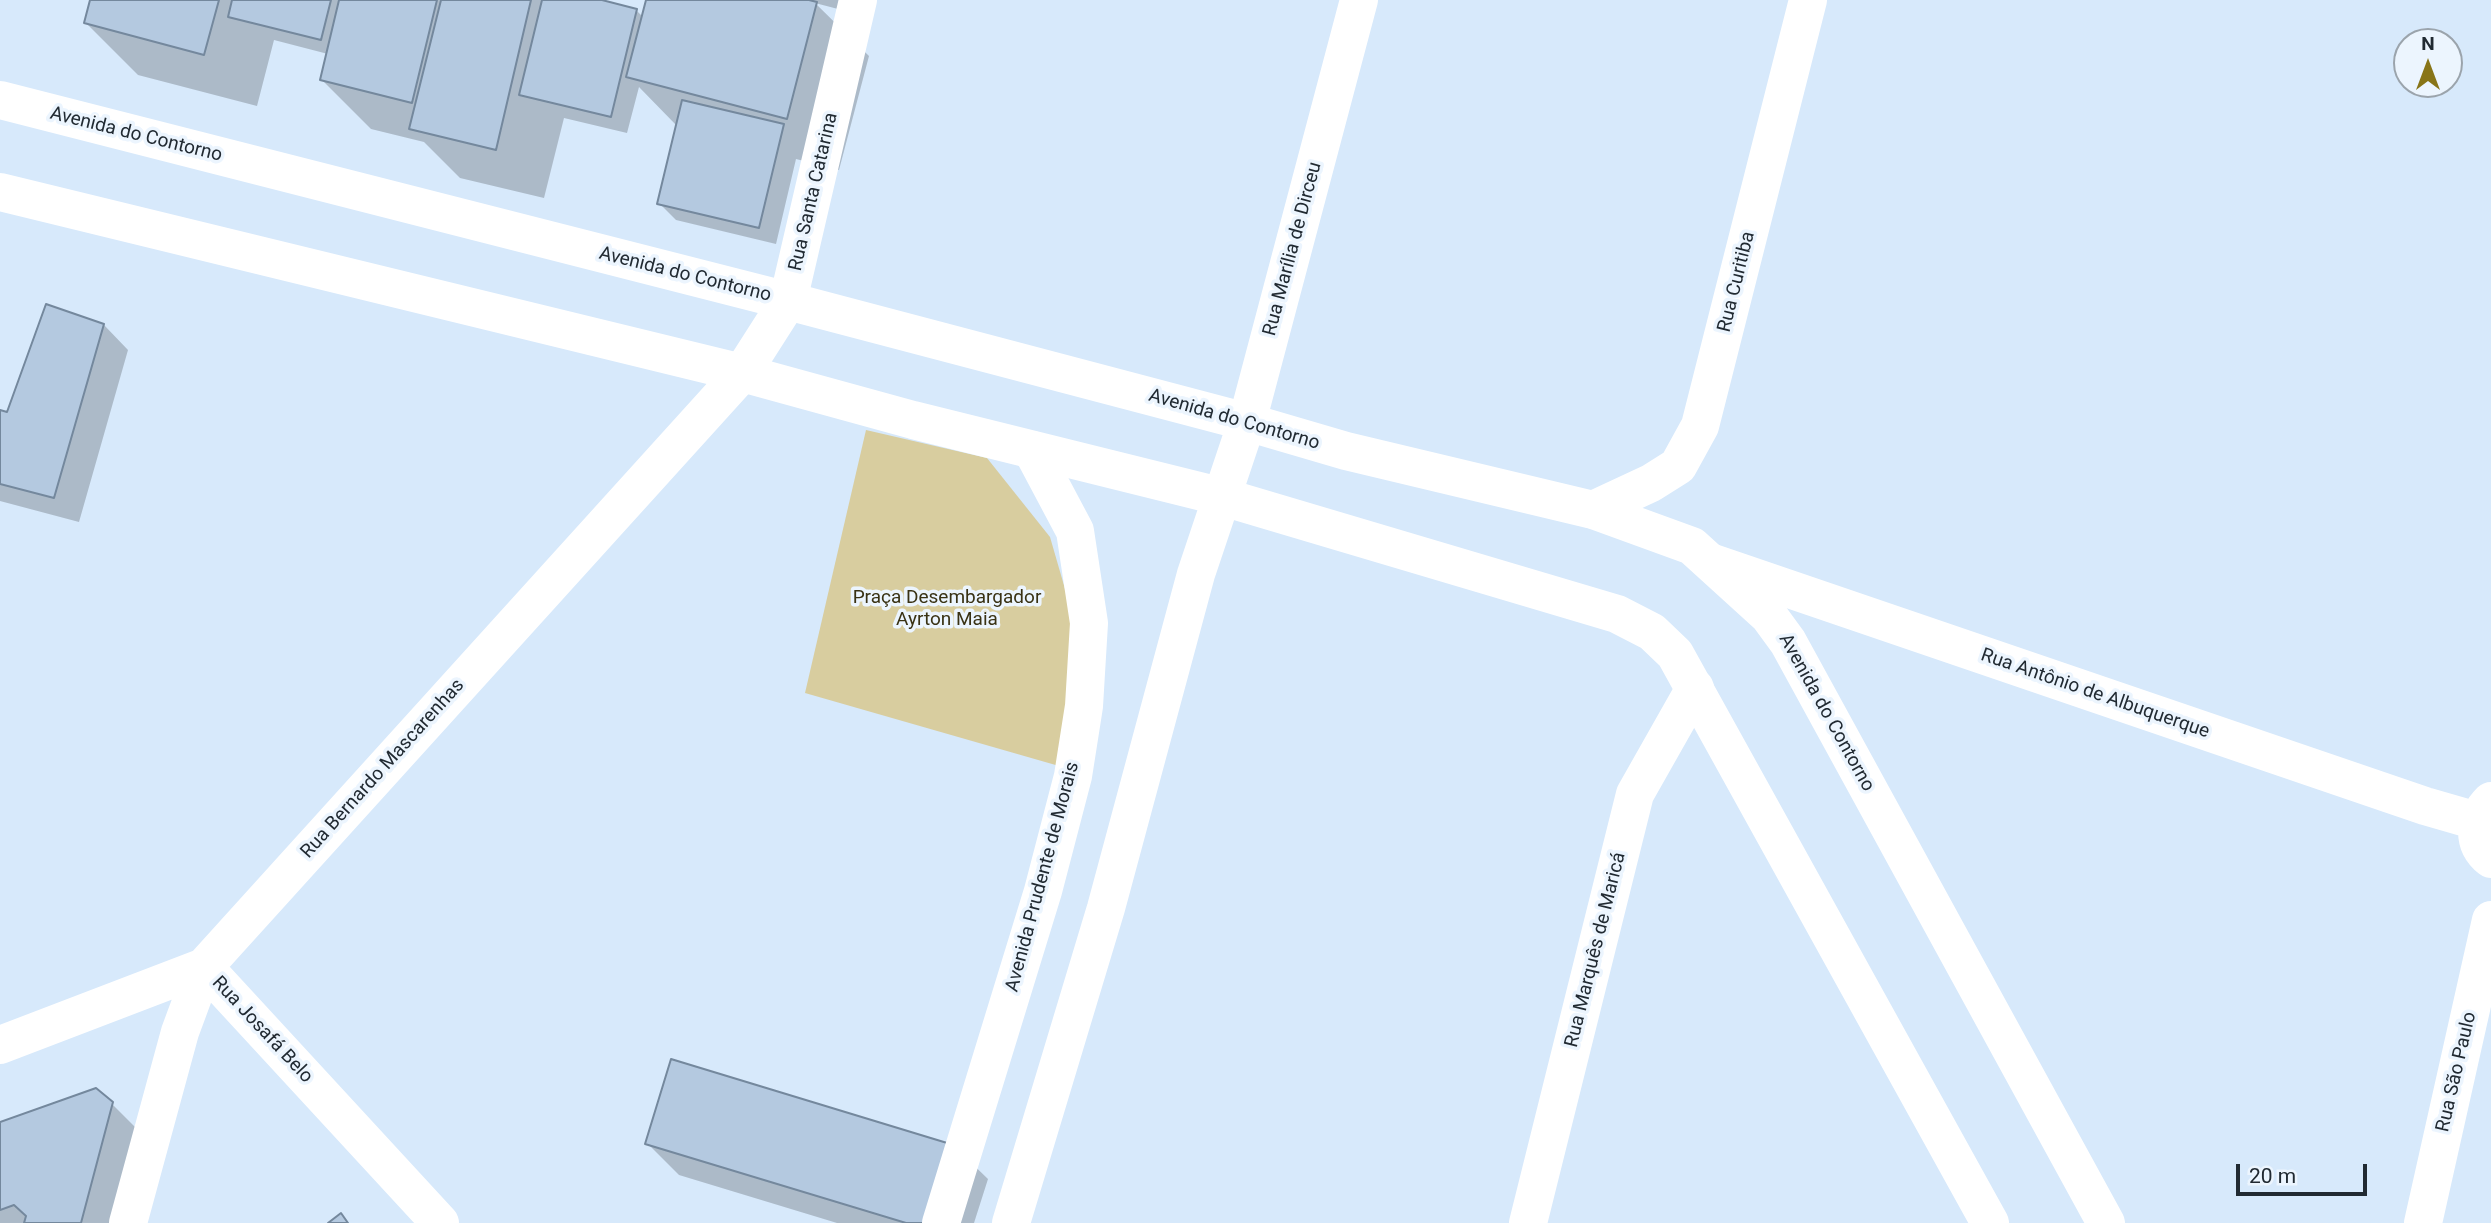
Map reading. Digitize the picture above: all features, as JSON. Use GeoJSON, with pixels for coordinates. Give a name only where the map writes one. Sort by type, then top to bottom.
{"type":"FeatureCollection","features":[{"type":"Feature","properties":{"kind":"street","name":"Rua Santa Catarina"},"geometry":{"type":"LineString","coordinates":[[743,373],[788,301],[858,0]]}},
{"type":"Feature","properties":{"kind":"street","name":"Rua Marília de Dirceu"},"geometry":{"type":"LineString","coordinates":[[1223,497],[1247,422],[1359,0]]}},
{"type":"Feature","properties":{"kind":"street","name":"Rua Curitiba"},"geometry":{"type":"LineString","coordinates":[[1592,510],[1651,483],[1678,466],[1700,426],[1808,0]]}},
{"type":"Feature","properties":{"kind":"street","name":"Avenida do Contorno"},"geometry":{"type":"LineString","coordinates":[[0,100],[788,301],[1247,422],[1346,451],[1592,510],[1692,546],[1769,616],[1788,642],[2106,1223]]}},
{"type":"Feature","properties":{"kind":"street"},"geometry":{"type":"LineString","coordinates":[[0,192],[743,373],[1032,450],[1223,497],[1617,614],[1652,632],[1675,654],[1695,688],[1990,1223]]}},
{"type":"Feature","properties":{"kind":"street","name":"Rua Bernardo Mascarenhas"},"geometry":{"type":"LineString","coordinates":[[128,1223],[180,1032],[204,967],[743,373]]}},
{"type":"Feature","properties":{"kind":"street","name":"Avenida Prudente de Morais"},"geometry":{"type":"LineString","coordinates":[[941,1223],[1043,891],[1073,776],[1084,706],[1088,623],[1075,531],[1032,450]]}},
{"type":"Feature","properties":{"kind":"street"},"geometry":{"type":"LineString","coordinates":[[1011,1223],[1106,908],[1196,574],[1223,497]]}},
{"type":"Feature","properties":{"kind":"street","name":"Rua Antônio de Albuquerque"},"geometry":{"type":"LineString","coordinates":[[1713,563],[2412,802],[2484,811]]}},
{"type":"Feature","properties":{"kind":"street","name":"Rua Marquês de Maricá"},"geometry":{"type":"LineString","coordinates":[[1528,1223],[1635,794],[1695,688]]}},
{"type":"Feature","properties":{"kind":"street"},"geometry":{"type":"LineString","coordinates":[[2484,811],[2479,843],[2491,859]]}},
{"type":"Feature","properties":{"kind":"street","name":"Rua São Paulo"},"geometry":{"type":"LineString","coordinates":[[2423,1223],[2491,920]]}},
{"type":"Feature","properties":{"kind":"street","name":"Rua Josafá Belo"},"geometry":{"type":"LineString","coordinates":[[0,1045],[204,967],[440,1223]]}},
{"type":"Feature","properties":{"kind":"green space","name":"Praça Desembargador Ayrton Maia"},"geometry":{"type":"Polygon","coordinates":[[[866,430],[987,458],[1050,537],[1074,620],[1073,770],[805,693],[866,430]]]}},
{"type":"Feature","properties":{"kind":"building"},"geometry":{"type":"Polygon","coordinates":[[[90,0],[219,0],[204,55],[84,23],[90,0]]]}},
{"type":"Feature","properties":{"kind":"building"},"geometry":{"type":"Polygon","coordinates":[[[232,0],[331,0],[321,40],[228,17],[232,0]]]}},
{"type":"Feature","properties":{"kind":"building"},"geometry":{"type":"Polygon","coordinates":[[[339,0],[437,0],[412,103],[320,80],[339,0]]]}},
{"type":"Feature","properties":{"kind":"building"},"geometry":{"type":"Polygon","coordinates":[[[441,0],[531,0],[496,150],[409,129],[441,0]]]}},
{"type":"Feature","properties":{"kind":"building"},"geometry":{"type":"Polygon","coordinates":[[[542,0],[602,0],[637,9],[611,117],[519,95],[542,0]]]}},
{"type":"Feature","properties":{"kind":"building"},"geometry":{"type":"Polygon","coordinates":[[[646,0],[817,2],[787,119],[626,77],[646,0]]]}},
{"type":"Feature","properties":{"kind":"building"},"geometry":{"type":"Polygon","coordinates":[[[682,100],[784,124],[759,228],[657,204],[682,100]]]}},
{"type":"Feature","properties":{"kind":"building"},"geometry":{"type":"Polygon","coordinates":[[[46,304],[104,324],[54,498],[0,484],[0,410],[7,412],[46,304]]]}},
{"type":"Feature","properties":{"kind":"building"},"geometry":{"type":"Polygon","coordinates":[[[671,1059],[957,1146],[934,1223],[906,1223],[645,1144],[671,1059]]]}},
{"type":"Feature","properties":{"kind":"building"},"geometry":{"type":"Polygon","coordinates":[[[96,1088],[113,1102],[81,1223],[24,1223],[26,1216],[14,1205],[0,1210],[0,1122],[96,1088]]]}},
{"type":"Feature","properties":{"kind":"building"},"geometry":{"type":"Polygon","coordinates":[[[341,1213],[348,1223],[328,1223],[341,1213]]]}}]}
